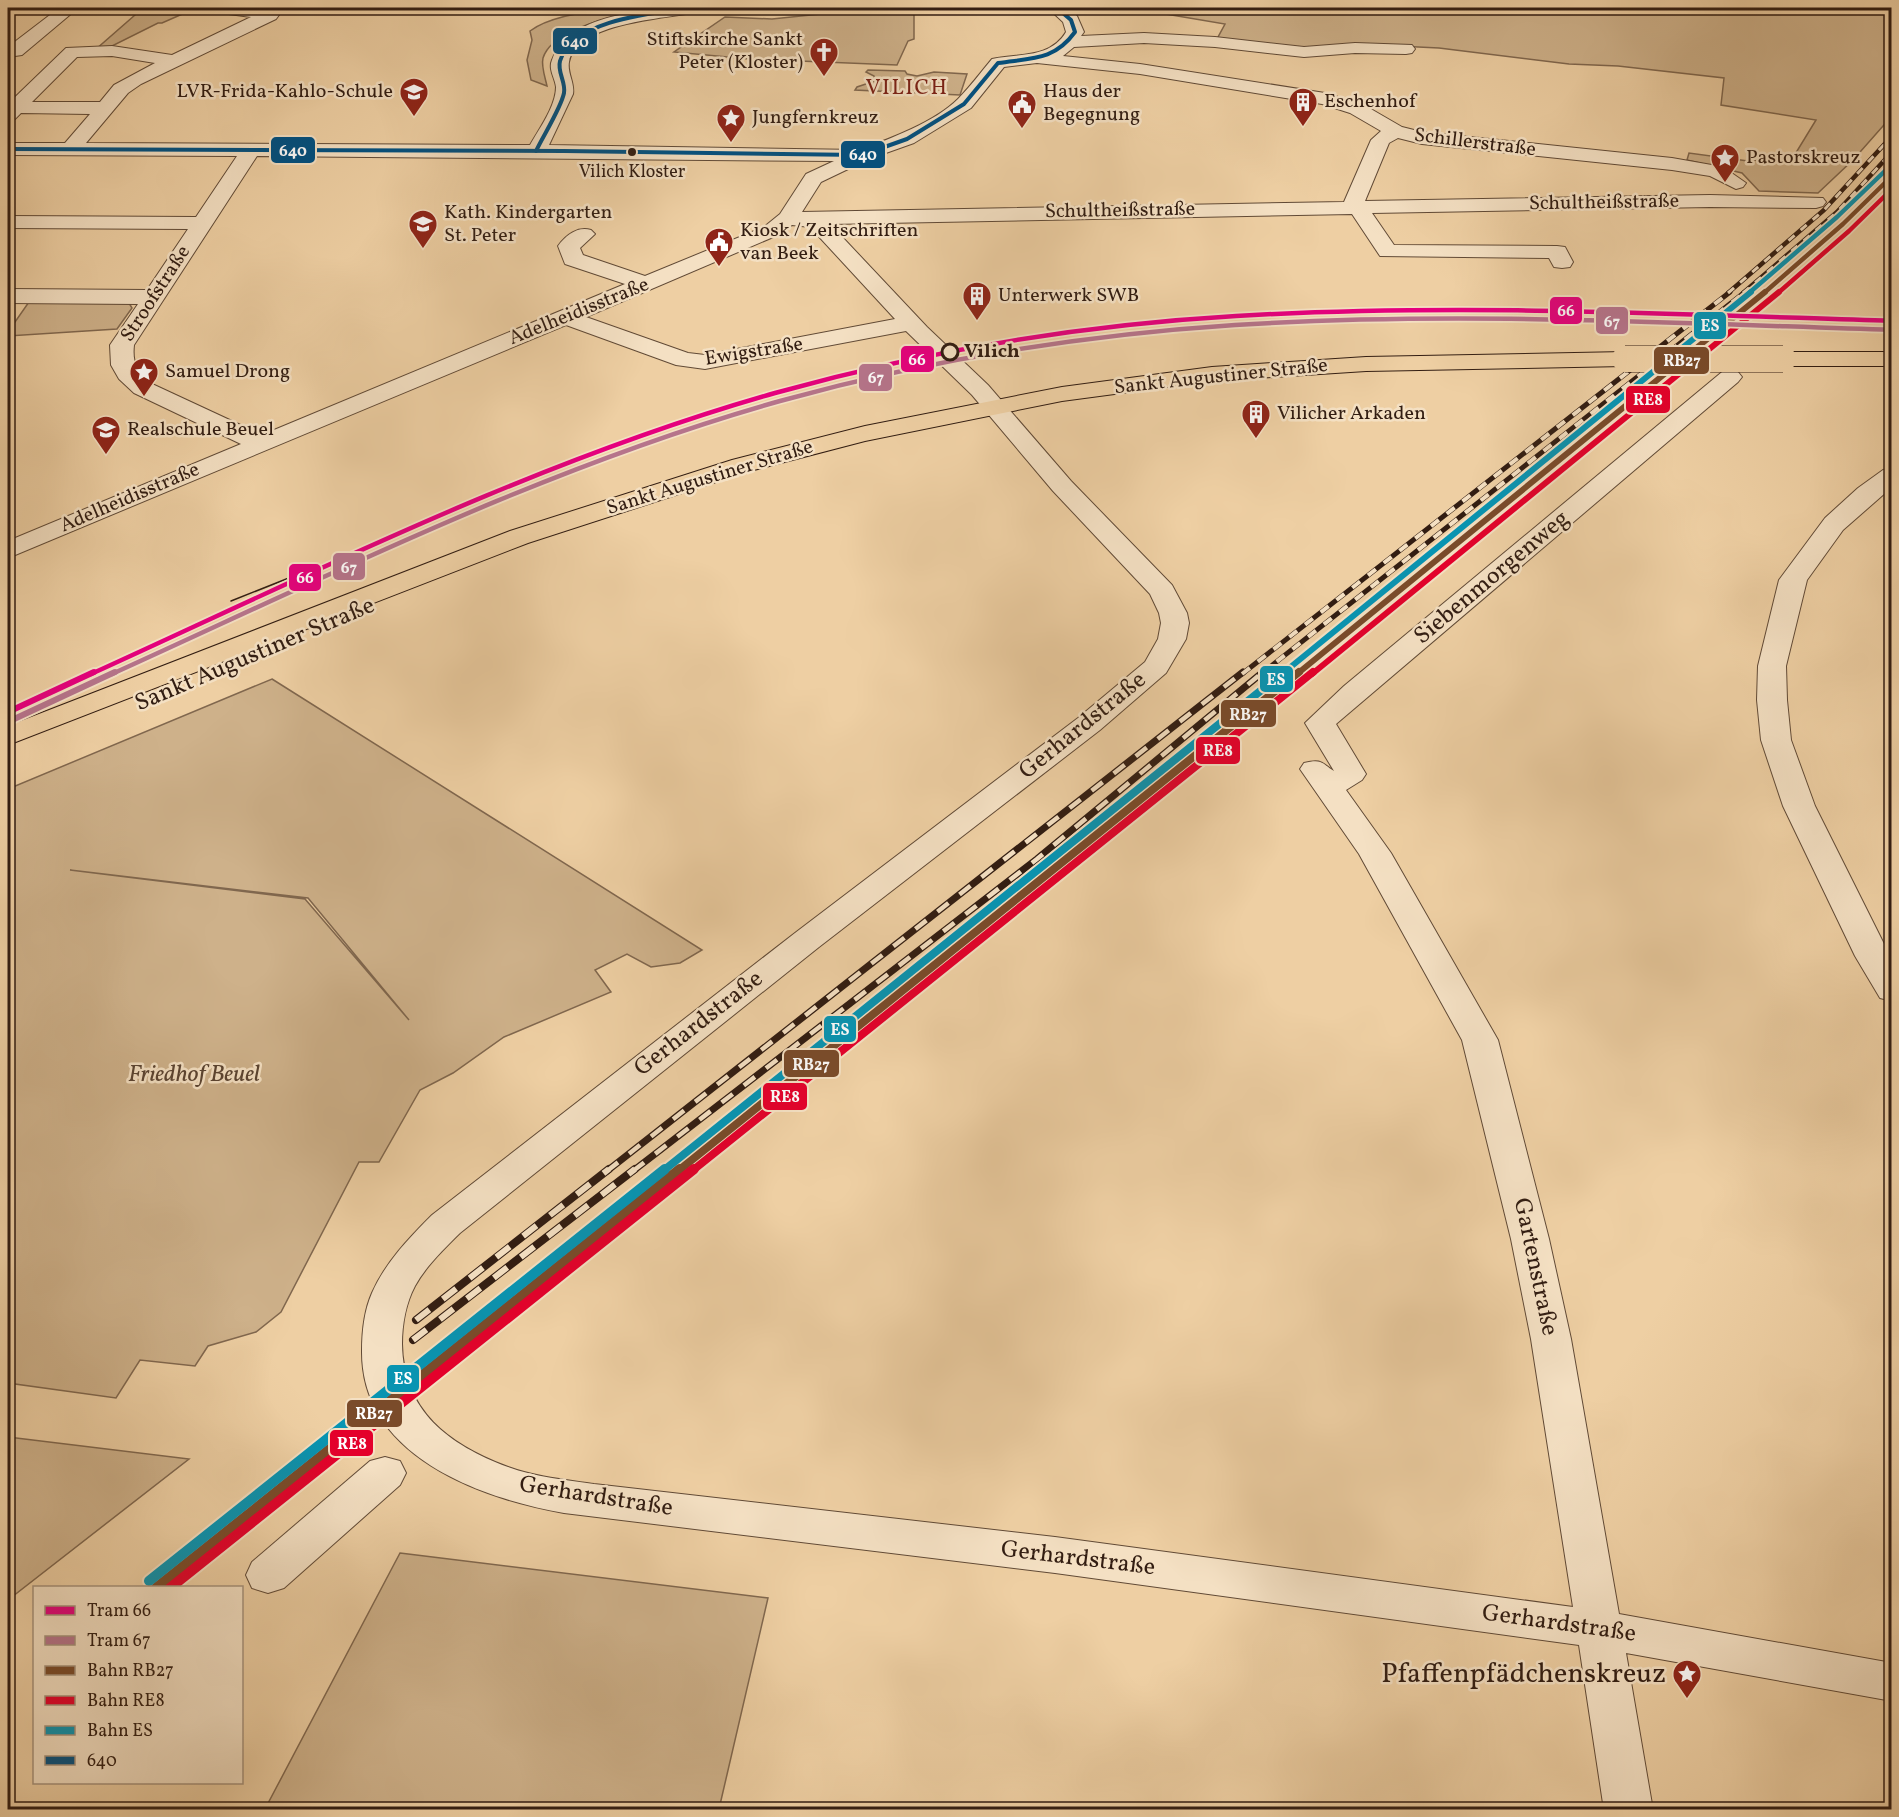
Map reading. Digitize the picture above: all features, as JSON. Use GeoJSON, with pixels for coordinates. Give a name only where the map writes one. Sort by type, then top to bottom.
{"type":"FeatureCollection","features":[{"type":"Feature","properties":{"kind":"main road","name":"Sankt Augustiner Straße"},"geometry":{"type":"LineString","coordinates":[[8,759],[568,524],[720,471],[814,445],[994,406],[1099,389],[1234,372],[1376,362],[1892,359]]}},
{"type":"Feature","properties":{"kind":"main road","name":"Sankt Augustiner Straße"},"geometry":{"type":"LineString","coordinates":[[8,736],[519,537],[568,524]]}},
{"type":"Feature","properties":{"kind":"street"},"geometry":{"type":"LineString","coordinates":[[12,52],[69,8]]}},
{"type":"Feature","properties":{"kind":"street"},"geometry":{"type":"LineString","coordinates":[[70,150],[128,84],[270,15],[220,8]]}},
{"type":"Feature","properties":{"kind":"street"},"geometry":{"type":"LineString","coordinates":[[536,151],[564,92],[559,62],[565,48],[581,36],[611,23],[691,8]]}},
{"type":"Feature","properties":{"kind":"street"},"geometry":{"type":"LineString","coordinates":[[1057,8],[1071,20],[1075,32],[1071,42]]}},
{"type":"Feature","properties":{"kind":"street"},"geometry":{"type":"LineString","coordinates":[[810,183],[862,155],[907,138],[964,104],[998,63],[1041,59],[1071,42],[1144,38],[1215,42],[1304,52],[1355,48],[1406,49]]}},
{"type":"Feature","properties":{"kind":"street"},"geometry":{"type":"LineString","coordinates":[[12,52],[112,51],[174,61]]}},
{"type":"Feature","properties":{"kind":"street"},"geometry":{"type":"LineString","coordinates":[[10,110],[72,52]]}},
{"type":"Feature","properties":{"kind":"street","name":"Schillerstraße"},"geometry":{"type":"LineString","coordinates":[[1041,59],[1140,69],[1325,99],[1356,109],[1395,132],[1422,138],[1672,164],[1716,171],[1736,183]]}},
{"type":"Feature","properties":{"kind":"street"},"geometry":{"type":"LineString","coordinates":[[10,110],[106,108]]}},
{"type":"Feature","properties":{"kind":"street"},"geometry":{"type":"LineString","coordinates":[[1356,208],[1354,202],[1381,140],[1395,132]]}},
{"type":"Feature","properties":{"kind":"street"},"geometry":{"type":"LineString","coordinates":[[8,149],[763,152],[862,155]]}},
{"type":"Feature","properties":{"kind":"street","name":"Stroofstraße"},"geometry":{"type":"LineString","coordinates":[[250,151],[122,345],[120,360],[126,374],[142,388],[260,443]]}},
{"type":"Feature","properties":{"kind":"street","name":"Schultheißstraße"},"geometry":{"type":"LineString","coordinates":[[763,152],[800,159],[811,165],[810,183],[815,199],[831,205],[883,215]]}},
{"type":"Feature","properties":{"kind":"street","name":"Adelheidisstraße"},"geometry":{"type":"LineString","coordinates":[[8,550],[756,238],[788,218],[810,183]]}},
{"type":"Feature","properties":{"kind":"street","name":"Schultheißstraße"},"geometry":{"type":"LineString","coordinates":[[788,218],[1816,201]]}},
{"type":"Feature","properties":{"kind":"street","name":"Schultheißstraße"},"geometry":{"type":"LineString","coordinates":[[1356,208],[1388,252],[1557,252],[1562,262]]}},
{"type":"Feature","properties":{"kind":"street","name":"Gerhardstraße"},"geometry":{"type":"LineString","coordinates":[[788,218],[818,222],[912,323],[994,406],[1062,486],[1162,591],[1175,623],[1169,648],[1156,667],[1089,724],[798,946],[446,1224],[405,1270],[392,1292],[384,1317],[382,1347],[384,1377],[395,1406],[412,1427],[452,1459],[499,1480],[556,1495],[1055,1555],[1599,1629],[1892,1682]]}},
{"type":"Feature","properties":{"kind":"street"},"geometry":{"type":"LineString","coordinates":[[8,222],[203,223]]}},
{"type":"Feature","properties":{"kind":"street"},"geometry":{"type":"LineString","coordinates":[[584,234],[569,246],[573,259],[647,284]]}},
{"type":"Feature","properties":{"kind":"street"},"geometry":{"type":"LineString","coordinates":[[8,296],[153,297]]}},
{"type":"Feature","properties":{"kind":"street","name":"Ewigstraße"},"geometry":{"type":"LineString","coordinates":[[566,317],[684,360],[705,362],[912,323]]}},
{"type":"Feature","properties":{"kind":"street","name":"Siebenmorgenweg"},"geometry":{"type":"LineString","coordinates":[[1322,778],[1351,774],[1320,723],[1730,377]]}},
{"type":"Feature","properties":{"kind":"street"},"geometry":{"type":"LineString","coordinates":[[1892,475],[1867,493],[1834,524],[1793,580],[1772,666],[1776,740],[1799,806],[1872,956],[1892,991]]}},
{"type":"Feature","properties":{"kind":"street","name":"Gartenstraße"},"geometry":{"type":"LineString","coordinates":[[1322,778],[1375,853],[1480,1041],[1530,1239],[1551,1339],[1629,1809]]}},
{"type":"Feature","properties":{"kind":"street"},"geometry":{"type":"LineString","coordinates":[[268,1575],[385,1473]]}},
{"type":"Feature","properties":{"kind":"green space"},"geometry":{"type":"Polygon","coordinates":[[[143,8],[187,12],[158,23],[104,50],[95,50],[143,8]]]}},
{"type":"Feature","properties":{"kind":"green space"},"geometry":{"type":"Polygon","coordinates":[[[623,8],[656,8],[592,23],[561,37],[549,47],[543,58],[547,86],[531,80],[527,60],[532,40],[530,31],[562,17],[623,8]]]}},
{"type":"Feature","properties":{"kind":"green space"},"geometry":{"type":"Polygon","coordinates":[[[879,8],[914,10],[914,39],[908,41],[897,65],[749,59],[674,52],[725,17],[772,19],[879,8]]]}},
{"type":"Feature","properties":{"kind":"green space"},"geometry":{"type":"Polygon","coordinates":[[[1130,8],[1891,8],[1891,117],[1853,160],[1818,193],[1759,191],[1742,173],[1687,160],[1689,153],[1748,161],[1794,156],[1816,120],[1721,105],[1724,78],[1618,66],[1569,64],[1439,48],[1356,44],[1299,48],[1217,39],[1225,24],[1130,8]]]}},
{"type":"Feature","properties":{"kind":"green space"},"geometry":{"type":"Polygon","coordinates":[[[868,70],[905,71],[907,74],[917,76],[934,72],[967,74],[960,95],[855,90],[857,87],[875,81],[874,76],[866,72],[868,70]]]}},
{"type":"Feature","properties":{"kind":"green space"},"geometry":{"type":"Polygon","coordinates":[[[31,299],[129,303],[132,308],[117,329],[8,336],[8,332],[31,299]]]}},
{"type":"Feature","properties":{"kind":"green space","name":"Friedhof Beuel"},"geometry":{"type":"Polygon","coordinates":[[[272,679],[702,950],[680,963],[651,967],[627,954],[595,970],[611,992],[504,1037],[453,1073],[420,1090],[379,1162],[359,1162],[281,1312],[256,1332],[208,1346],[195,1366],[140,1360],[116,1398],[8,1383],[8,789],[272,679]],[[70,870],[305,899],[409,1020],[308,898],[70,870]]]}},
{"type":"Feature","properties":{"kind":"green space"},"geometry":{"type":"Polygon","coordinates":[[[8,1437],[189,1459],[8,1600],[8,1437]]]}},
{"type":"Feature","properties":{"kind":"green space"},"geometry":{"type":"Polygon","coordinates":[[[400,1553],[768,1598],[719,1809],[265,1809],[400,1553]]]}},
{"type":"Feature","properties":{"kind":"tram line","name":"66"},"geometry":{"type":"LineString","coordinates":[[8,712],[393,538],[556,468],[722,408],[891,364],[1004,343],[1118,327],[1233,316],[1315,312],[1562,311],[1892,321]]}},
{"type":"Feature","properties":{"kind":"tram line","name":"67"},"geometry":{"type":"LineString","coordinates":[[12,720],[396,546],[558,477],[724,417],[893,373],[1006,351],[1120,335],[1178,329],[1317,321],[1563,320],[1892,330]]}},
{"type":"Feature","properties":{"kind":"tram line"},"geometry":{"type":"LineString","coordinates":[[231,601],[412,529]]}},
{"type":"Feature","properties":{"kind":"railway"},"geometry":{"type":"LineString","coordinates":[[1728,293],[1824,210],[1892,136]]}},
{"type":"Feature","properties":{"kind":"railway"},"geometry":{"type":"LineString","coordinates":[[1743,293],[1837,212],[1892,152]]}},
{"type":"Feature","properties":{"kind":"railway"},"geometry":{"type":"LineString","coordinates":[[1242,674],[1730,292]]}},
{"type":"Feature","properties":{"kind":"railway"},"geometry":{"type":"LineString","coordinates":[[1261,674],[1745,292]]}},
{"type":"Feature","properties":{"kind":"railway"},"geometry":{"type":"LineString","coordinates":[[607,1171],[1243,672]]}},
{"type":"Feature","properties":{"kind":"railway"},"geometry":{"type":"LineString","coordinates":[[633,1171],[1037,859],[1263,672]]}},
{"type":"Feature","properties":{"kind":"railway"},"geometry":{"type":"LineString","coordinates":[[416,1320],[609,1169]]}},
{"type":"Feature","properties":{"kind":"railway"},"geometry":{"type":"LineString","coordinates":[[413,1340],[635,1169]]}},
{"type":"Feature","properties":{"kind":"rail line","name":"ES"},"geometry":{"type":"LineString","coordinates":[[149,1581],[1199,742],[1746,296],[1837,217],[1886,170]]}},
{"type":"Feature","properties":{"kind":"rail line","name":"RB27"},"geometry":{"type":"LineString","coordinates":[[159,1586],[1205,749],[1752,303],[1843,224],[1892,176]]}},
{"type":"Feature","properties":{"kind":"rail line","name":"RE8"},"geometry":{"type":"LineString","coordinates":[[173,1586],[1211,756],[1758,310],[1849,231],[1892,189]]}},
{"type":"Feature","properties":{"kind":"transit line","name":"640"},"geometry":{"type":"LineString","coordinates":[[536,151],[564,94],[560,62],[567,48],[579,37],[596,28],[637,16],[691,8]]}},
{"type":"Feature","properties":{"kind":"transit line","name":"640"},"geometry":{"type":"LineString","coordinates":[[8,149],[564,151],[862,155],[907,139],[964,104],[998,63],[1041,57],[1059,50],[1075,32],[1071,20],[1057,8]]}},
{"type":"Feature","properties":{"kind":"place","name":"Stiftskirche Sankt Peter (Kloster)"},"geometry":{"type":"Point","coordinates":[824,78]}},
{"type":"Feature","properties":{"kind":"place","name":"LVR-Frida-Kahlo-Schule"},"geometry":{"type":"Point","coordinates":[414,118]}},
{"type":"Feature","properties":{"kind":"place","name":"Eschenhof"},"geometry":{"type":"Point","coordinates":[1303,128]}},
{"type":"Feature","properties":{"kind":"place","name":"Haus der Begegnung"},"geometry":{"type":"Point","coordinates":[1022,130]}},
{"type":"Feature","properties":{"kind":"place","name":"Jungfernkreuz"},"geometry":{"type":"Point","coordinates":[731,144]}},
{"type":"Feature","properties":{"kind":"place","name":"Vilich Kloster"},"geometry":{"type":"Point","coordinates":[632,152]}},
{"type":"Feature","properties":{"kind":"place","name":"Pastorskreuz"},"geometry":{"type":"Point","coordinates":[1725,184]}},
{"type":"Feature","properties":{"kind":"place","name":"Kath. Kindergarten St. Peter"},"geometry":{"type":"Point","coordinates":[423,250]}},
{"type":"Feature","properties":{"kind":"place","name":"Kiosk / Zeitschriften van Beek"},"geometry":{"type":"Point","coordinates":[719,268]}},
{"type":"Feature","properties":{"kind":"place","name":"Unterwerk SWB"},"geometry":{"type":"Point","coordinates":[977,322]}},
{"type":"Feature","properties":{"kind":"place","name":"Vilich"},"geometry":{"type":"Point","coordinates":[950,352]}},
{"type":"Feature","properties":{"kind":"place","name":"Samuel Drong"},"geometry":{"type":"Point","coordinates":[144,398]}},
{"type":"Feature","properties":{"kind":"place","name":"Vilicher Arkaden"},"geometry":{"type":"Point","coordinates":[1256,440]}},
{"type":"Feature","properties":{"kind":"place","name":"Realschule Beuel"},"geometry":{"type":"Point","coordinates":[106,456]}},
{"type":"Feature","properties":{"kind":"place","name":"Pfaffenpfädchenskreuz"},"geometry":{"type":"Point","coordinates":[1687,1700]}},
{"type":"Feature","properties":{"kind":"district","name":"VILICH"},"geometry":{"type":"Point","coordinates":[907,88]}}]}
